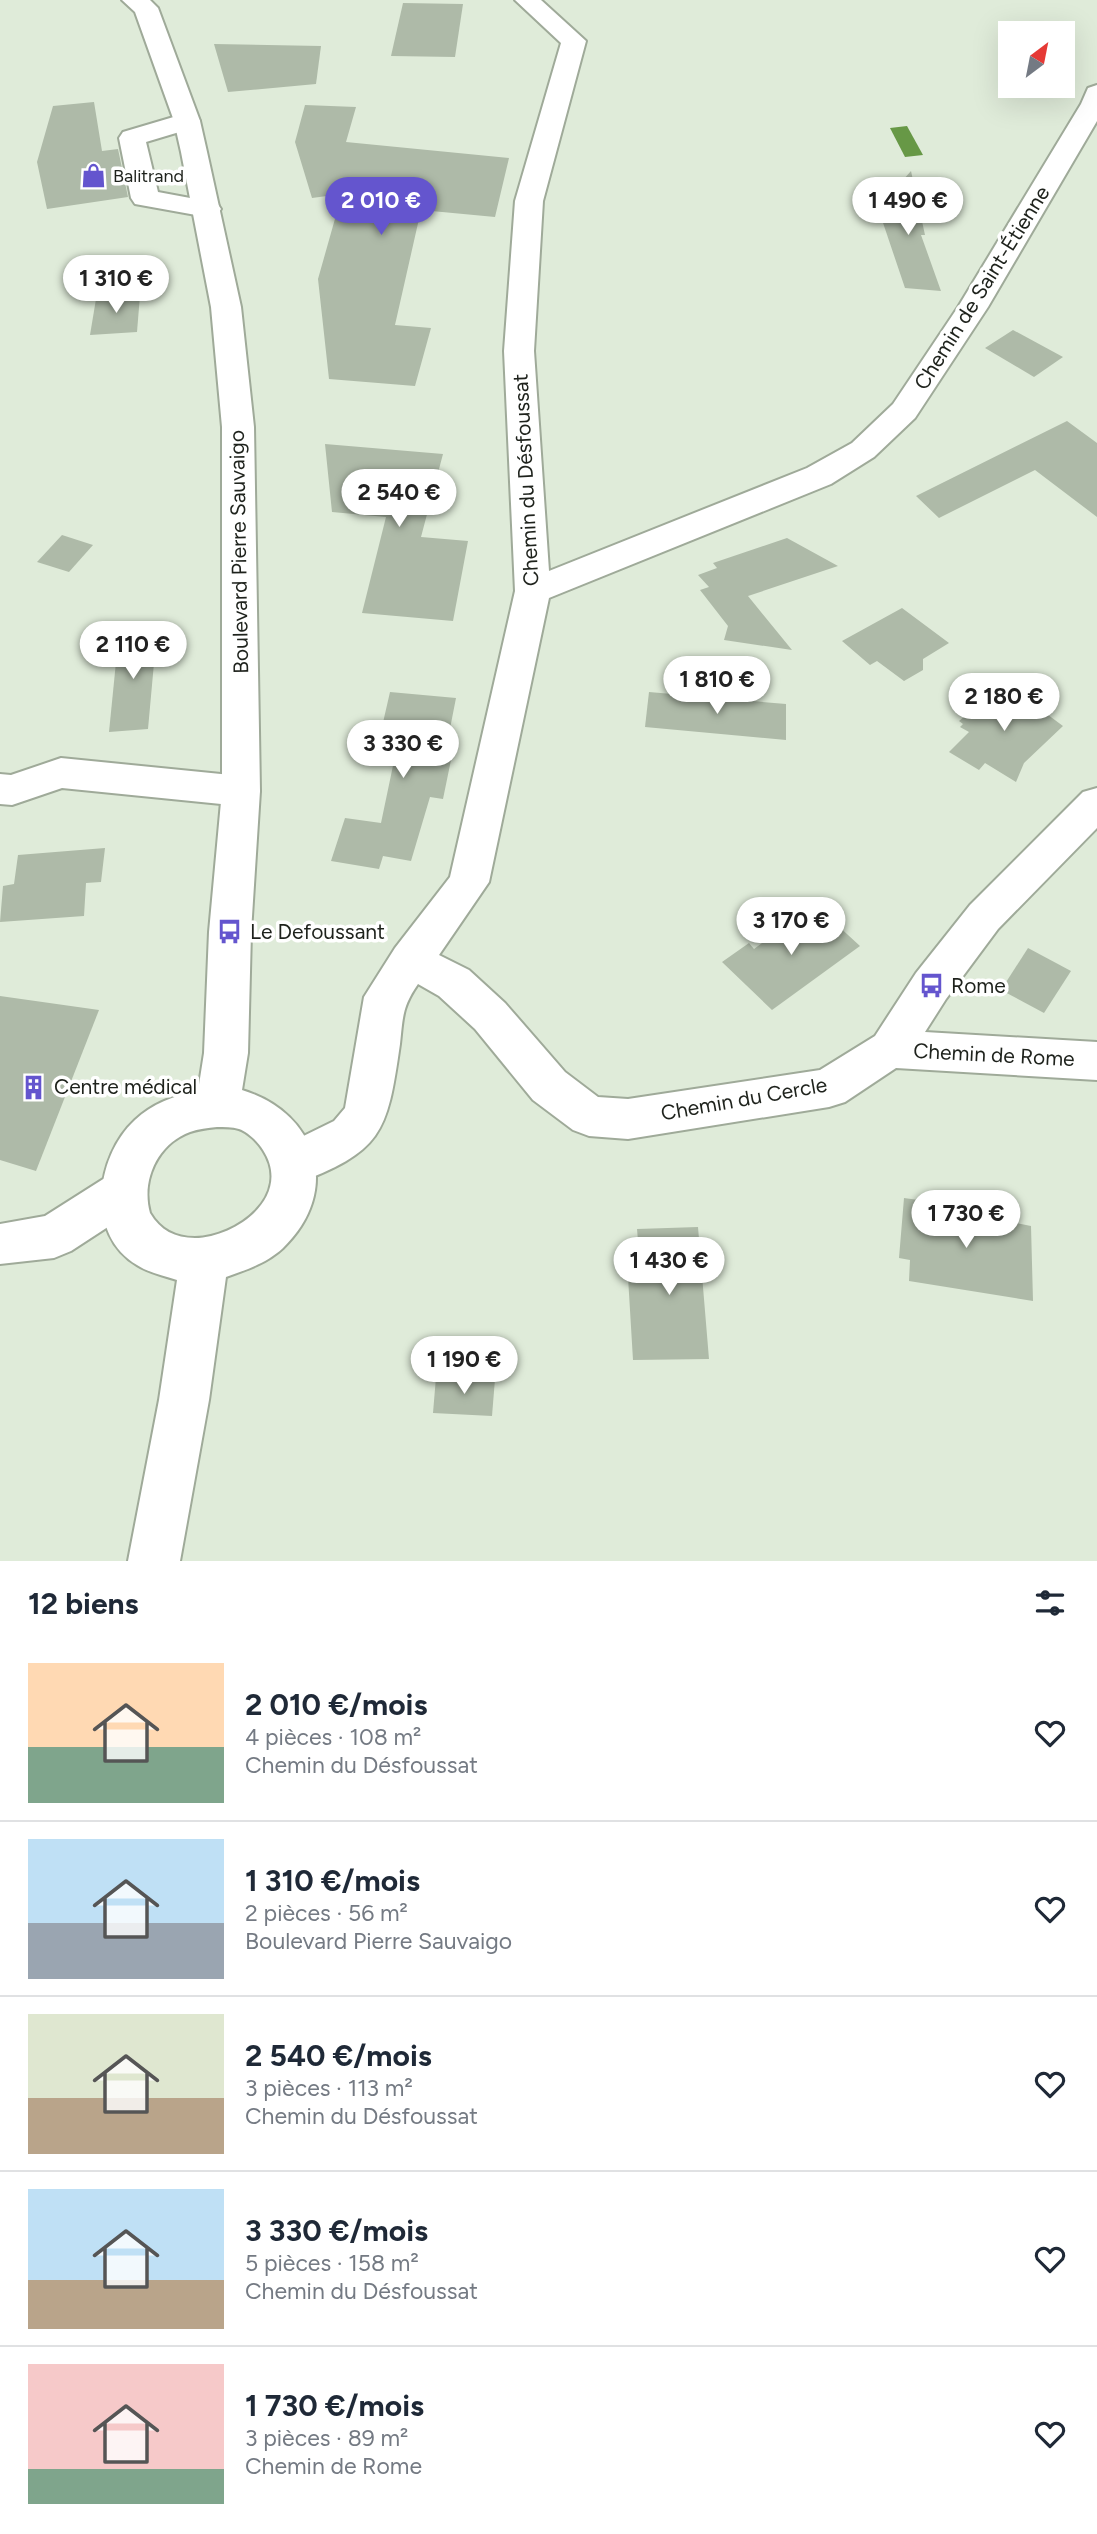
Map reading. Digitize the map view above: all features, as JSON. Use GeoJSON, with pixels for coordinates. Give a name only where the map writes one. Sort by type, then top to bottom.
{"type":"FeatureCollection","features":[{"type":"Feature","properties":{"kind":"street","name":"Chemin du Désfoussat"},"geometry":{"type":"LineString","coordinates":[[293,1164],[350,1135],[362,1121],[369,1104],[385,997],[469,882],[533,591],[520,351],[529,201],[574,41],[527,0]]}},
{"type":"Feature","properties":{"kind":"street","name":"Boulevard Pierre Sauvaigo"},"geometry":{"type":"LineString","coordinates":[[144,3],[187,121],[207,209],[226,307],[238,427],[241,791],[230,932],[226,1053],[217,1107]]}},
{"type":"Feature","properties":{"kind":"street","name":"Chemin de Saint-Étienne"},"geometry":{"type":"LineString","coordinates":[[533,591],[819,476],[863,450],[904,411],[973,307],[1094,104],[1097,93]]}},
{"type":"Feature","properties":{"kind":"street"},"geometry":{"type":"LineString","coordinates":[[187,121],[132,138],[145,198],[207,209]]}},
{"type":"Feature","properties":{"kind":"street"},"geometry":{"type":"LineString","coordinates":[[0,789],[12,790],[61,773],[241,791]]}},
{"type":"Feature","properties":{"kind":"street","name":"Chemin du Cercle"},"geometry":{"type":"LineString","coordinates":[[410,960],[454,983],[490,1016],[549,1086],[589,1116],[628,1119],[829,1088],[890,1049],[931,986],[984,917],[1097,803]]}},
{"type":"Feature","properties":{"kind":"street","name":"Chemin de Rome"},"geometry":{"type":"LineString","coordinates":[[890,1049],[1097,1061]]}},
{"type":"Feature","properties":{"kind":"street"},"geometry":{"type":"LineString","coordinates":[[217,1107],[244,1110],[268,1122],[284,1141],[293,1164],[292,1191],[281,1217],[261,1240],[234,1255],[204,1262],[176,1260],[153,1249],[135,1232],[125,1210],[124,1191],[130,1161],[145,1139],[165,1122],[190,1111],[217,1107]]}},
{"type":"Feature","properties":{"kind":"street"},"geometry":{"type":"LineString","coordinates":[[4,1244],[54,1236],[124,1191]]}},
{"type":"Feature","properties":{"kind":"street"},"geometry":{"type":"LineString","coordinates":[[154,1561],[184,1400],[204,1262]]}},
{"type":"Feature","properties":{"kind":"shaded area"},"geometry":{"type":"Polygon","coordinates":[[[907,126],[923,155],[905,157],[890,128],[907,126]]]}},
{"type":"Feature","properties":{"kind":"building"},"geometry":{"type":"Polygon","coordinates":[[[403,3],[463,4],[455,57],[391,56],[403,3]]]}},
{"type":"Feature","properties":{"kind":"building"},"geometry":{"type":"Polygon","coordinates":[[[214,44],[321,46],[316,84],[228,92],[214,44]]]}},
{"type":"Feature","properties":{"kind":"building"},"geometry":{"type":"Polygon","coordinates":[[[94,102],[102,151],[118,149],[128,197],[47,209],[37,162],[53,106],[94,102]]]}},
{"type":"Feature","properties":{"kind":"building"},"geometry":{"type":"Polygon","coordinates":[[[305,105],[356,107],[346,142],[509,158],[495,217],[421,210],[395,325],[431,328],[415,386],[329,379],[318,279],[342,194],[312,198],[295,142],[305,105]]]}},
{"type":"Feature","properties":{"kind":"building"},"geometry":{"type":"Polygon","coordinates":[[[911,171],[925,235],[921,235],[941,291],[905,288],[878,208],[911,171]]]}},
{"type":"Feature","properties":{"kind":"building"},"geometry":{"type":"Polygon","coordinates":[[[140,295],[137,332],[90,335],[96,299],[140,295]]]}},
{"type":"Feature","properties":{"kind":"building"},"geometry":{"type":"Polygon","coordinates":[[[1013,330],[1063,357],[1034,377],[985,348],[1013,330]]]}},
{"type":"Feature","properties":{"kind":"building"},"geometry":{"type":"Polygon","coordinates":[[[1067,421],[1097,443],[1097,517],[1035,470],[939,518],[916,496],[1067,421]]]}},
{"type":"Feature","properties":{"kind":"building"},"geometry":{"type":"Polygon","coordinates":[[[325,444],[443,454],[421,537],[468,541],[453,621],[362,613],[386,517],[332,512],[325,444]]]}},
{"type":"Feature","properties":{"kind":"building"},"geometry":{"type":"Polygon","coordinates":[[[62,535],[93,545],[69,572],[37,562],[62,535]]]}},
{"type":"Feature","properties":{"kind":"building"},"geometry":{"type":"Polygon","coordinates":[[[787,538],[838,566],[748,596],[792,650],[724,640],[728,626],[700,590],[709,587],[698,575],[717,568],[713,563],[787,538]]]}},
{"type":"Feature","properties":{"kind":"building"},"geometry":{"type":"Polygon","coordinates":[[[902,608],[949,643],[923,659],[923,670],[904,681],[877,661],[870,665],[842,641],[902,608]]]}},
{"type":"Feature","properties":{"kind":"building"},"geometry":{"type":"Polygon","coordinates":[[[157,630],[148,729],[109,732],[119,632],[157,630]]]}},
{"type":"Feature","properties":{"kind":"building"},"geometry":{"type":"Polygon","coordinates":[[[1005,683],[1063,726],[1024,763],[1016,782],[985,763],[979,770],[949,752],[969,732],[960,727],[963,724],[959,721],[1005,683]]]}},
{"type":"Feature","properties":{"kind":"building"},"geometry":{"type":"Polygon","coordinates":[[[390,692],[456,698],[444,759],[451,760],[443,799],[430,797],[411,861],[383,856],[379,869],[331,861],[345,818],[381,823],[395,756],[376,753],[390,692]]]}},
{"type":"Feature","properties":{"kind":"building"},"geometry":{"type":"Polygon","coordinates":[[[649,692],[786,704],[786,740],[645,727],[649,692]]]}},
{"type":"Feature","properties":{"kind":"building"},"geometry":{"type":"Polygon","coordinates":[[[105,848],[101,882],[86,883],[84,916],[0,922],[3,886],[14,884],[18,855],[105,848]]]}},
{"type":"Feature","properties":{"kind":"building"},"geometry":{"type":"Polygon","coordinates":[[[809,908],[818,915],[823,912],[860,946],[772,1010],[722,962],[749,943],[754,949],[809,908]]]}},
{"type":"Feature","properties":{"kind":"building"},"geometry":{"type":"Polygon","coordinates":[[[1028,948],[1071,971],[1044,1013],[1001,990],[1028,948]]]}},
{"type":"Feature","properties":{"kind":"building","name":"Centre médical"},"geometry":{"type":"Polygon","coordinates":[[[0,996],[99,1010],[36,1171],[0,1160],[0,996]]]}},
{"type":"Feature","properties":{"kind":"building"},"geometry":{"type":"Polygon","coordinates":[[[904,1198],[961,1206],[960,1212],[1031,1226],[1033,1301],[909,1281],[910,1260],[899,1258],[904,1198]]]}},
{"type":"Feature","properties":{"kind":"building"},"geometry":{"type":"Polygon","coordinates":[[[698,1227],[709,1359],[633,1360],[628,1277],[641,1276],[637,1229],[698,1227]]]}},
{"type":"Feature","properties":{"kind":"building"},"geometry":{"type":"Polygon","coordinates":[[[436,1377],[495,1379],[492,1416],[433,1413],[436,1377]]]}},
{"type":"Feature","properties":{"kind":"place","name":"Balitrand"},"geometry":{"type":"Point","coordinates":[93,176]}},
{"type":"Feature","properties":{"kind":"place","name":"Le Defoussant"},"geometry":{"type":"Point","coordinates":[230,932]}},
{"type":"Feature","properties":{"kind":"place","name":"Rome"},"geometry":{"type":"Point","coordinates":[931,986]}},
{"type":"Feature","properties":{"kind":"place","name":"Centre médical"},"geometry":{"type":"Point","coordinates":[34,1087]}}]}
